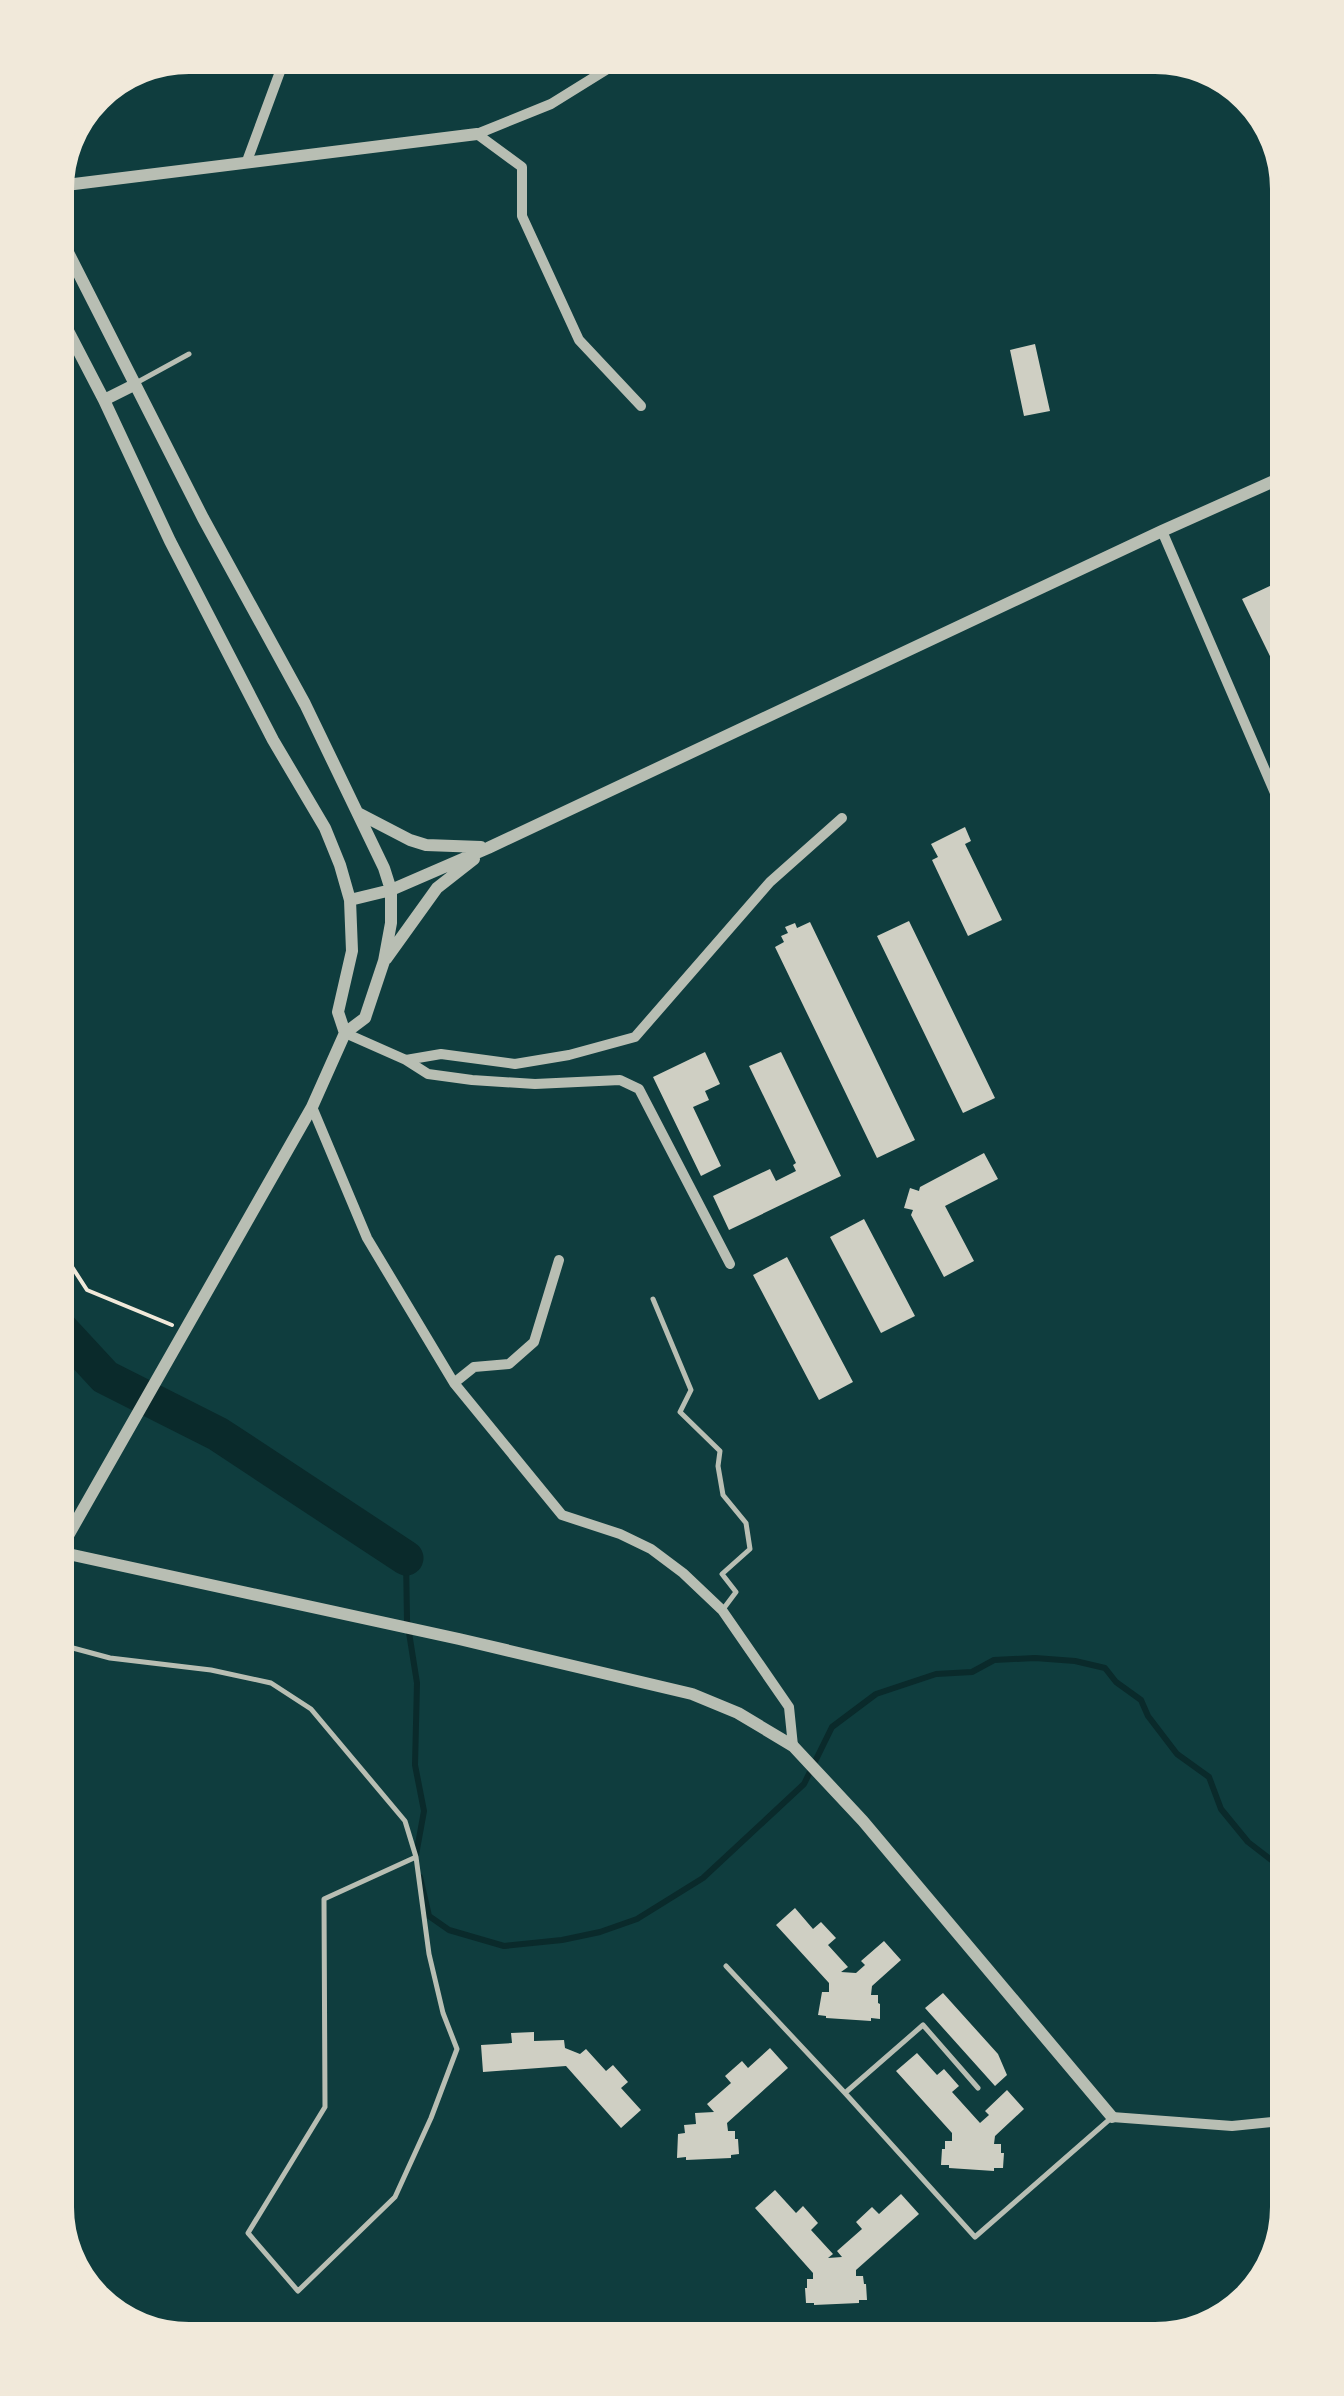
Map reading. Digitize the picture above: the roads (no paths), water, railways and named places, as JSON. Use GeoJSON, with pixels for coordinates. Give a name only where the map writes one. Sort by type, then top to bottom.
{"type":"FeatureCollection","features":[{"type":"Feature","properties":{"kind":"street"},"geometry":{"type":"LineString","coordinates":[[247,162],[281,68]]}},
{"type":"Feature","properties":{"kind":"street"},"geometry":{"type":"LineString","coordinates":[[68,185],[477,134],[551,104],[609,68]]}},
{"type":"Feature","properties":{"kind":"street"},"geometry":{"type":"LineString","coordinates":[[477,134],[522,167],[522,216],[579,340],[641,406]]}},
{"type":"Feature","properties":{"kind":"street"},"geometry":{"type":"LineString","coordinates":[[68,253],[203,518],[305,704],[391,890],[384,961],[365,1018],[345,1034],[312,1107],[68,1536]]}},
{"type":"Feature","properties":{"kind":"street"},"geometry":{"type":"LineString","coordinates":[[68,331],[170,541],[274,740],[325,828],[340,865],[350,900],[352,952],[338,1012],[345,1034],[406,1060],[428,1074],[535,1084],[620,1080],[639,1090],[730,1264]]}},
{"type":"Feature","properties":{"kind":"street"},"geometry":{"type":"LineString","coordinates":[[104,400],[134,385]]}},
{"type":"Feature","properties":{"kind":"street"},"geometry":{"type":"LineString","coordinates":[[350,900],[391,890],[488,848],[1276,480]]}},
{"type":"Feature","properties":{"kind":"street"},"geometry":{"type":"LineString","coordinates":[[1162,532],[1276,796]]}},
{"type":"Feature","properties":{"kind":"street"},"geometry":{"type":"LineString","coordinates":[[358,812],[426,845],[488,848]]}},
{"type":"Feature","properties":{"kind":"street"},"geometry":{"type":"LineString","coordinates":[[406,1060],[441,1054],[515,1064],[636,1037],[770,882],[842,818]]}},
{"type":"Feature","properties":{"kind":"street"},"geometry":{"type":"LineString","coordinates":[[384,961],[437,888],[488,848]]}},
{"type":"Feature","properties":{"kind":"street"},"geometry":{"type":"LineString","coordinates":[[312,1107],[367,1238],[454,1383],[562,1515],[651,1549],[722,1610],[790,1707],[796,1750]]}},
{"type":"Feature","properties":{"kind":"street"},"geometry":{"type":"LineString","coordinates":[[454,1383],[474,1367],[509,1364],[534,1342],[559,1260]]}},
{"type":"Feature","properties":{"kind":"street"},"geometry":{"type":"LineString","coordinates":[[68,1556],[459,1639],[692,1694],[738,1713],[796,1750],[863,1821],[1112,2117],[1232,2126],[1276,2122]]}},
{"type":"Feature","properties":{"kind":"lane"},"geometry":{"type":"LineString","coordinates":[[134,385],[189,354]]}},
{"type":"Feature","properties":{"kind":"lane"},"geometry":{"type":"LineString","coordinates":[[653,1300],[692,1390],[680,1412],[720,1451],[718,1466],[723,1495],[746,1523],[750,1549],[722,1574],[736,1592],[722,1610]]}},
{"type":"Feature","properties":{"kind":"lane"},"geometry":{"type":"LineString","coordinates":[[68,1647],[110,1658],[211,1670],[271,1682],[311,1709],[405,1820],[416,1856],[429,1954],[443,2013],[457,2049],[395,2197],[298,2290],[248,2232],[326,2107],[324,1899],[416,1856]]}},
{"type":"Feature","properties":{"kind":"lane"},"geometry":{"type":"LineString","coordinates":[[726,1966],[974,2238],[1112,2117]]}},
{"type":"Feature","properties":{"kind":"lane"},"geometry":{"type":"LineString","coordinates":[[845,2093],[923,2025],[978,2088]]}},
{"type":"Feature","properties":{"kind":"waterway"},"geometry":{"type":"LineString","coordinates":[[68,1337],[105,1377],[218,1434],[406,1558]]}},
{"type":"Feature","properties":{"kind":"waterway"},"geometry":{"type":"LineString","coordinates":[[406,1558],[407,1620],[417,1683],[415,1765],[424,1811],[416,1855]]}},
{"type":"Feature","properties":{"kind":"waterway"},"geometry":{"type":"LineString","coordinates":[[420,1877],[429,1916],[449,1930],[504,1946],[562,1940],[637,1919],[703,1878],[804,1784],[832,1727],[876,1694],[936,1674],[972,1672],[994,1660],[1035,1658],[1105,1668],[1116,1682],[1141,1700],[1148,1716],[1177,1754],[1209,1777],[1221,1809],[1248,1842],[1276,1864]]}}]}
